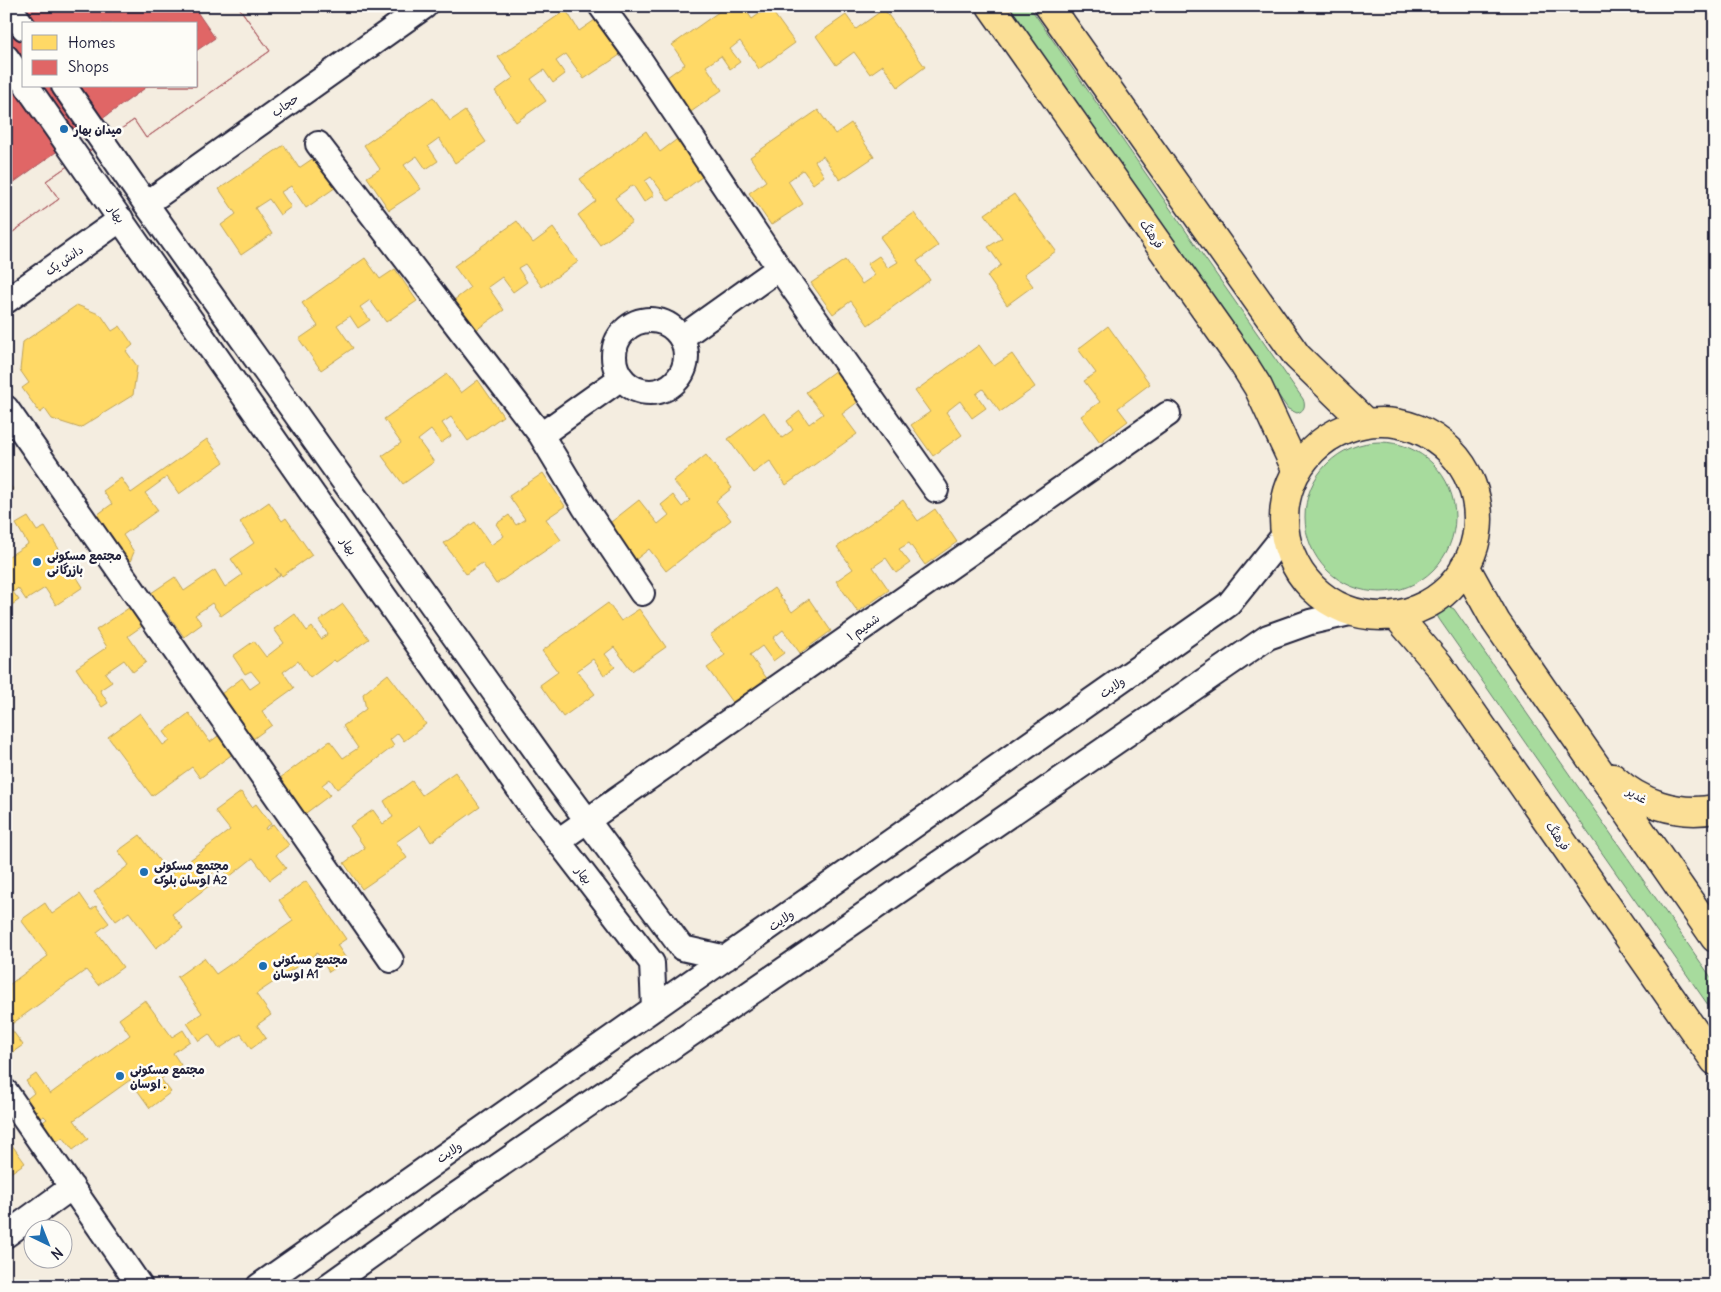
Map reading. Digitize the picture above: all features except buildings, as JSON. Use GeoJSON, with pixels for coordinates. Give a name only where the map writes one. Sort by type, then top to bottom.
{"type":"FeatureCollection","features":[{"type":"Feature","properties":{"kind":"main road","name":"فرهنگ"},"geometry":{"type":"LineString","coordinates":[[991,6],[1243,363],[1258,387],[1297,472]]}},
{"type":"Feature","properties":{"kind":"main road"},"geometry":{"type":"LineString","coordinates":[[1050,6],[1297,356],[1366,423]]}},
{"type":"Feature","properties":{"kind":"main road"},"geometry":{"type":"LineString","coordinates":[[1387,422],[1409,426],[1429,434],[1446,447],[1460,463],[1471,482],[1477,503],[1478,524],[1474,546],[1465,566],[1452,584],[1436,598],[1417,608],[1396,614],[1374,615],[1354,612],[1333,603],[1316,591],[1301,574],[1291,555],[1285,534],[1284,512],[1288,491],[1297,472],[1309,454],[1326,440],[1345,429],[1366,423],[1387,422]]}},
{"type":"Feature","properties":{"kind":"main road"},"geometry":{"type":"LineString","coordinates":[[1465,566],[1496,622],[1715,938]]}},
{"type":"Feature","properties":{"kind":"main road","name":"فرهنگ"},"geometry":{"type":"LineString","coordinates":[[1396,614],[1439,665],[1715,1062]]}},
{"type":"Feature","properties":{"kind":"main road","name":"غدیر"},"geometry":{"type":"LineString","coordinates":[[1578,740],[1605,771],[1625,789],[1646,802],[1668,808],[1715,809]]}},
{"type":"Feature","properties":{"kind":"street"},"geometry":{"type":"LineString","coordinates":[[9,6],[22,25]]}},
{"type":"Feature","properties":{"kind":"street","name":"حجاب"},"geometry":{"type":"LineString","coordinates":[[146,204],[425,6]]}},
{"type":"Feature","properties":{"kind":"street"},"geometry":{"type":"LineString","coordinates":[[601,6],[636,54],[779,268],[936,490]]}},
{"type":"Feature","properties":{"kind":"street"},"geometry":{"type":"LineString","coordinates":[[6,57],[22,79]]}},
{"type":"Feature","properties":{"kind":"street","name":"بهار"},"geometry":{"type":"LineString","coordinates":[[28,88],[528,802],[652,963],[654,1008]]}},
{"type":"Feature","properties":{"kind":"street"},"geometry":{"type":"LineString","coordinates":[[65,88],[549,769],[682,948],[726,958]]}},
{"type":"Feature","properties":{"kind":"street"},"geometry":{"type":"LineString","coordinates":[[318,144],[541,435],[585,508],[642,592]]}},
{"type":"Feature","properties":{"kind":"street","name":"دانش یک"},"geometry":{"type":"LineString","coordinates":[[6,301],[122,220]]}},
{"type":"Feature","properties":{"kind":"street"},"geometry":{"type":"LineString","coordinates":[[681,338],[779,268]]}},
{"type":"Feature","properties":{"kind":"street"},"geometry":{"type":"LineString","coordinates":[[648,320],[662,322],[673,328],[681,338],[686,356],[682,373],[670,387],[653,392],[635,389],[621,378],[615,367],[614,354],[617,341],[625,330],[636,323],[648,320]]}},
{"type":"Feature","properties":{"kind":"street"},"geometry":{"type":"LineString","coordinates":[[541,435],[621,378]]}},
{"type":"Feature","properties":{"kind":"street"},"geometry":{"type":"LineString","coordinates":[[6,408],[391,960]]}},
{"type":"Feature","properties":{"kind":"street","name":"شمیم ۱"},"geometry":{"type":"LineString","coordinates":[[558,841],[1168,414]]}},
{"type":"Feature","properties":{"kind":"street","name":"ولایت"},"geometry":{"type":"LineString","coordinates":[[259,1286],[1229,604],[1285,534]]}},
{"type":"Feature","properties":{"kind":"street"},"geometry":{"type":"LineString","coordinates":[[328,1286],[433,1211],[1268,637],[1310,622],[1354,612]]}},
{"type":"Feature","properties":{"kind":"street"},"geometry":{"type":"LineString","coordinates":[[6,1092],[140,1286]]}},
{"type":"Feature","properties":{"kind":"street"},"geometry":{"type":"LineString","coordinates":[[6,1235],[72,1186]]}},
{"type":"Feature","properties":{"kind":"green space"},"geometry":{"type":"Polygon","coordinates":[[[1007,6],[1029,6],[1303,399],[1303,410],[1297,413],[1288,409],[1007,6]]]}},
{"type":"Feature","properties":{"kind":"green space"},"geometry":{"type":"Polygon","coordinates":[[[1380,442],[1409,448],[1433,464],[1449,488],[1455,517],[1449,546],[1433,570],[1409,586],[1380,592],[1351,586],[1327,570],[1311,546],[1305,517],[1311,488],[1327,464],[1351,448],[1380,442]]]}},
{"type":"Feature","properties":{"kind":"green space"},"geometry":{"type":"Polygon","coordinates":[[[1446,605],[1454,609],[1715,983],[1715,1015],[1439,619],[1437,615],[1438,610],[1446,605]]]}},
{"type":"Feature","properties":{"kind":"place","name":"میدان بهار"},"geometry":{"type":"Point","coordinates":[64,129]}},
{"type":"Feature","properties":{"kind":"place","name":"مجتمع مسکونی بازرگانی"},"geometry":{"type":"Point","coordinates":[37,562]}},
{"type":"Feature","properties":{"kind":"place","name":"مجتمع مسکونی اوسان بلوک A2"},"geometry":{"type":"Point","coordinates":[144,872]}},
{"type":"Feature","properties":{"kind":"place","name":"مجتمع مسکونی اوسان A1"},"geometry":{"type":"Point","coordinates":[263,966]}},
{"type":"Feature","properties":{"kind":"place","name":"مجتمع مسکونی اوسان ."},"geometry":{"type":"Point","coordinates":[120,1076]}}]}
